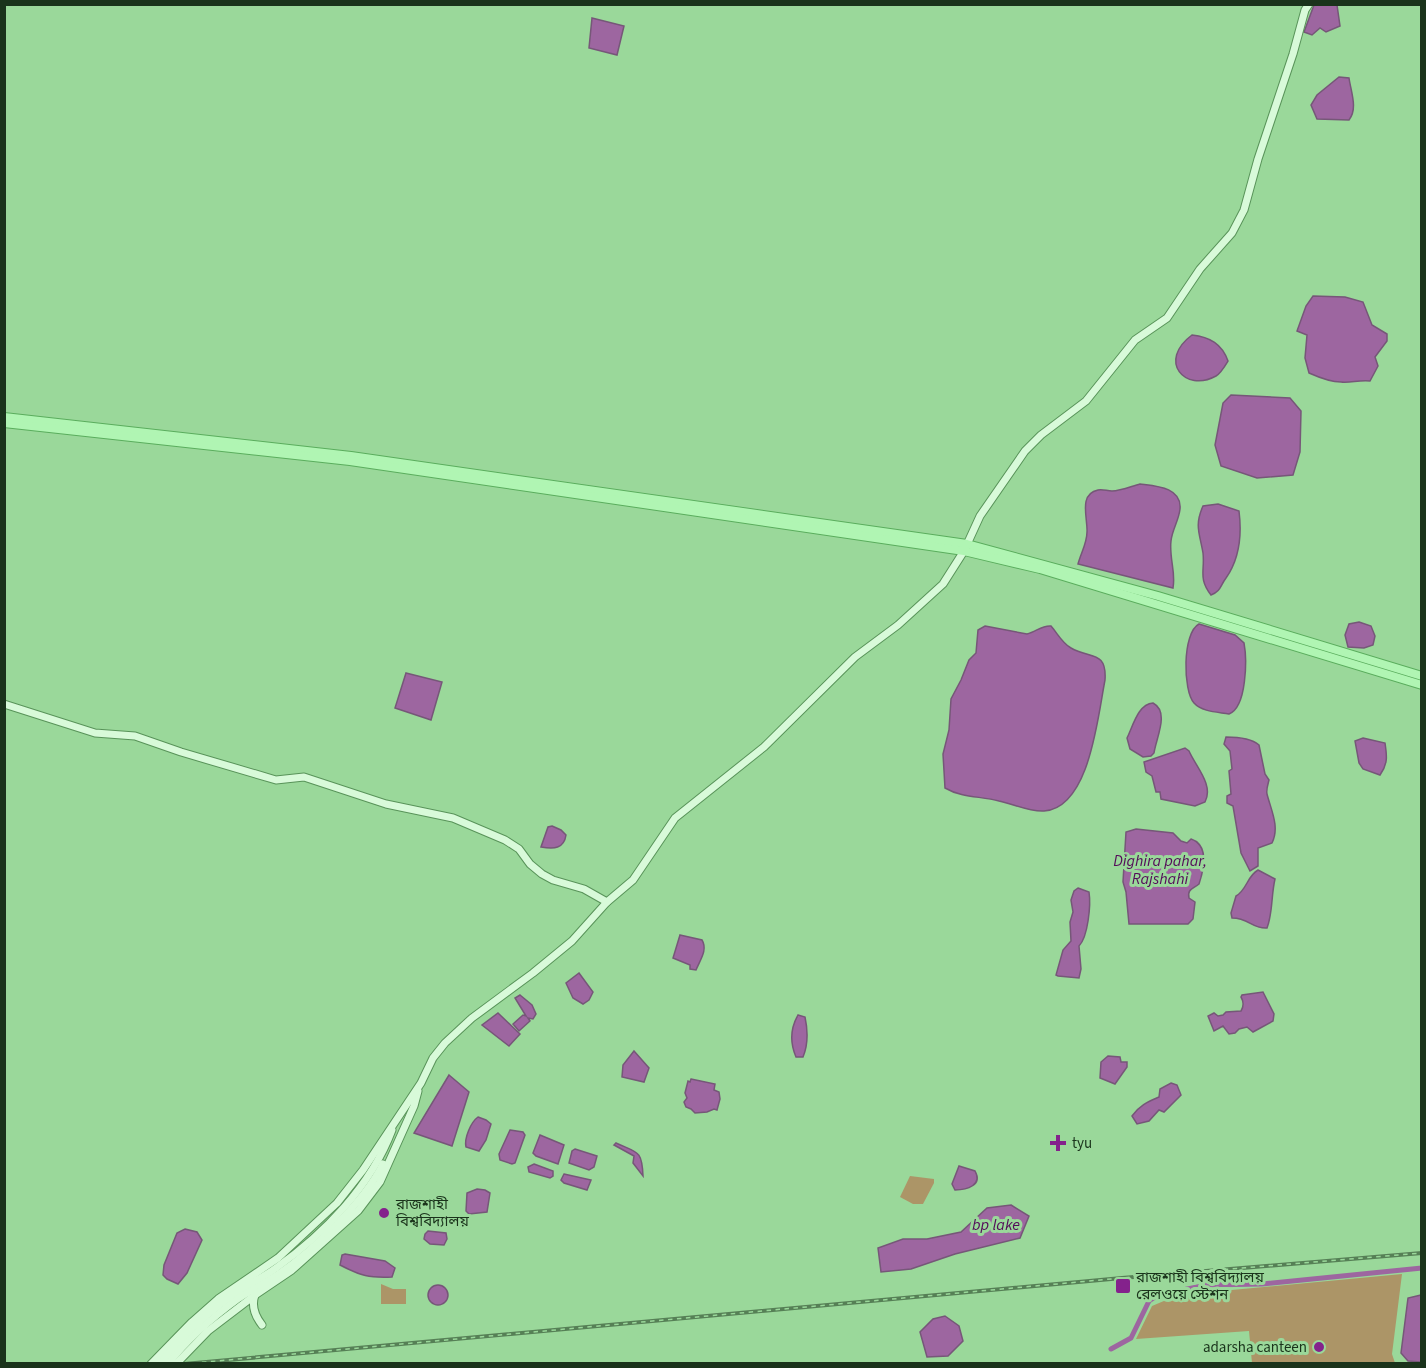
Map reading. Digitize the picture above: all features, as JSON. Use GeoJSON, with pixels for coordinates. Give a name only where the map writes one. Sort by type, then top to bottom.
{"type":"FeatureCollection","features":[{"type":"Feature","properties":{"kind":"main road"},"geometry":{"type":"LineString","coordinates":[[151,1364],[218,1299],[278,1258],[337,1203],[363,1170],[421,1083],[433,1058],[445,1044],[472,1018],[572,941],[607,902],[633,880],[675,818],[764,747],[855,657],[916,610],[943,584],[966,548],[980,516],[1025,451],[1041,435],[1086,401],[1135,340],[1167,318],[1200,269],[1232,233],[1244,210],[1305,10],[1309,4]]}},
{"type":"Feature","properties":{"kind":"main road"},"geometry":{"type":"LineString","coordinates":[[4,417],[351,456],[966,548],[1158,596],[1422,676]]}},
{"type":"Feature","properties":{"kind":"main road"},"geometry":{"type":"LineString","coordinates":[[4,423],[350,461],[966,548],[1422,685]]}},
{"type":"Feature","properties":{"kind":"main road"},"geometry":{"type":"LineString","coordinates":[[4,704],[95,733],[135,736],[276,780],[304,777],[386,804],[453,818],[505,840],[519,849],[530,864],[542,874],[553,880],[584,889],[607,902]]}},
{"type":"Feature","properties":{"kind":"main road"},"geometry":{"type":"LineString","coordinates":[[176,1364],[208,1331],[291,1270],[358,1211],[380,1182],[414,1106],[421,1083]]}},
{"type":"Feature","properties":{"kind":"main road"},"geometry":{"type":"LineString","coordinates":[[168,1364],[203,1327],[240,1298],[280,1273],[355,1205],[377,1176],[390,1143],[395,1122]]}},
{"type":"Feature","properties":{"kind":"main road"},"geometry":{"type":"LineString","coordinates":[[160,1364],[199,1322],[236,1293],[276,1268],[351,1201],[372,1173],[390,1143],[404,1128]]}},
{"type":"Feature","properties":{"kind":"main road"},"geometry":{"type":"LineString","coordinates":[[255,1295],[253,1307],[262,1325]]}},
{"type":"Feature","properties":{"kind":"shaded area"},"geometry":{"type":"Polygon","coordinates":[[[910,1176],[934,1179],[923,1204],[913,1204],[900,1197],[910,1176]]]}},
{"type":"Feature","properties":{"kind":"shaded area"},"geometry":{"type":"Polygon","coordinates":[[[1402,1274],[1392,1354],[1395,1363],[1252,1363],[1249,1331],[1136,1339],[1152,1306],[1178,1295],[1402,1274]]]}},
{"type":"Feature","properties":{"kind":"shaded area"},"geometry":{"type":"Polygon","coordinates":[[[381,1284],[393,1289],[406,1289],[406,1304],[381,1304],[381,1284]]]}},
{"type":"Feature","properties":{"kind":"water"},"geometry":{"type":"Polygon","coordinates":[[[1314,5],[1337,5],[1340,26],[1326,32],[1320,28],[1312,35],[1304,32],[1314,5]]]}},
{"type":"Feature","properties":{"kind":"water"},"geometry":{"type":"Polygon","coordinates":[[[592,18],[624,26],[617,55],[589,48],[592,18]]]}},
{"type":"Feature","properties":{"kind":"water"},"geometry":{"type":"Polygon","coordinates":[[[1339,77],[1349,78],[1353,100],[1352,116],[1349,120],[1317,119],[1311,105],[1317,95],[1339,77]]]}},
{"type":"Feature","properties":{"kind":"water"},"geometry":{"type":"Polygon","coordinates":[[[1313,296],[1345,297],[1363,302],[1372,325],[1387,334],[1387,341],[1375,357],[1378,366],[1370,381],[1337,382],[1309,373],[1305,358],[1307,335],[1297,331],[1306,306],[1313,296]]]}},
{"type":"Feature","properties":{"kind":"water"},"geometry":{"type":"Polygon","coordinates":[[[1192,335],[1214,342],[1225,355],[1228,361],[1216,376],[1205,380],[1194,380],[1179,372],[1176,364],[1177,355],[1182,345],[1192,335]]]}},
{"type":"Feature","properties":{"kind":"water"},"geometry":{"type":"Polygon","coordinates":[[[1231,395],[1290,398],[1301,411],[1300,452],[1293,475],[1257,478],[1221,466],[1215,445],[1223,403],[1231,395]]]}},
{"type":"Feature","properties":{"kind":"water"},"geometry":{"type":"Polygon","coordinates":[[[1140,484],[1166,489],[1177,496],[1179,502],[1180,509],[1171,541],[1173,588],[1078,564],[1087,536],[1085,508],[1088,496],[1098,490],[1115,491],[1140,484]]]}},
{"type":"Feature","properties":{"kind":"water"},"geometry":{"type":"Polygon","coordinates":[[[1218,504],[1239,511],[1240,537],[1231,570],[1219,590],[1211,595],[1203,579],[1203,553],[1198,525],[1203,506],[1218,504]]]}},
{"type":"Feature","properties":{"kind":"water"},"geometry":{"type":"Polygon","coordinates":[[[1359,622],[1371,626],[1375,636],[1373,645],[1364,648],[1348,647],[1345,635],[1349,624],[1359,622]]]}},
{"type":"Feature","properties":{"kind":"water"},"geometry":{"type":"Polygon","coordinates":[[[1199,624],[1235,635],[1244,643],[1245,671],[1242,693],[1235,710],[1229,714],[1201,708],[1190,697],[1186,675],[1187,650],[1193,629],[1199,624]]]}},
{"type":"Feature","properties":{"kind":"water"},"geometry":{"type":"Polygon","coordinates":[[[985,626],[1027,634],[1051,626],[1068,646],[1096,657],[1103,664],[1105,680],[1089,757],[1082,777],[1072,794],[1060,806],[1044,811],[1033,810],[992,799],[958,794],[945,788],[943,754],[949,730],[951,699],[969,660],[976,653],[978,630],[985,626]]]}},
{"type":"Feature","properties":{"kind":"water"},"geometry":{"type":"Polygon","coordinates":[[[406,673],[442,682],[431,720],[395,708],[406,673]]]}},
{"type":"Feature","properties":{"kind":"water"},"geometry":{"type":"Polygon","coordinates":[[[1153,703],[1161,712],[1161,726],[1154,753],[1143,757],[1130,749],[1127,738],[1140,711],[1143,707],[1153,703]]]}},
{"type":"Feature","properties":{"kind":"water"},"geometry":{"type":"Polygon","coordinates":[[[1226,737],[1248,739],[1259,745],[1265,774],[1269,780],[1267,792],[1274,819],[1274,837],[1272,843],[1258,848],[1258,866],[1250,871],[1241,853],[1233,806],[1227,803],[1227,796],[1231,794],[1229,771],[1232,769],[1230,751],[1224,744],[1226,737]]]}},
{"type":"Feature","properties":{"kind":"water"},"geometry":{"type":"Polygon","coordinates":[[[1363,738],[1385,743],[1386,760],[1380,775],[1363,769],[1359,763],[1355,741],[1363,738]]]}},
{"type":"Feature","properties":{"kind":"water"},"geometry":{"type":"Polygon","coordinates":[[[1185,748],[1189,751],[1206,783],[1205,802],[1195,806],[1161,799],[1160,792],[1156,792],[1152,776],[1146,772],[1144,762],[1185,748]]]}},
{"type":"Feature","properties":{"kind":"water"},"geometry":{"type":"Polygon","coordinates":[[[552,826],[566,835],[565,840],[558,847],[541,847],[548,827],[552,826]]]}},
{"type":"Feature","properties":{"kind":"water","name":"Dighira pahar, Rajshahi"},"geometry":{"type":"Polygon","coordinates":[[[1136,829],[1173,833],[1181,841],[1187,843],[1191,839],[1201,846],[1204,858],[1202,871],[1199,884],[1189,893],[1189,898],[1195,902],[1193,919],[1188,924],[1129,924],[1123,882],[1126,832],[1136,829]]]}},
{"type":"Feature","properties":{"kind":"water"},"geometry":{"type":"Polygon","coordinates":[[[1258,870],[1275,879],[1267,928],[1232,918],[1231,913],[1236,896],[1258,870]]]}},
{"type":"Feature","properties":{"kind":"water"},"geometry":{"type":"Polygon","coordinates":[[[1078,888],[1089,892],[1090,898],[1087,928],[1079,946],[1081,969],[1079,978],[1058,976],[1056,975],[1063,950],[1071,941],[1070,922],[1073,912],[1071,900],[1074,891],[1078,888]]]}},
{"type":"Feature","properties":{"kind":"water"},"geometry":{"type":"Polygon","coordinates":[[[680,935],[702,940],[704,944],[704,951],[696,970],[690,969],[690,965],[673,958],[680,935]]]}},
{"type":"Feature","properties":{"kind":"water"},"geometry":{"type":"Polygon","coordinates":[[[579,973],[593,992],[589,1000],[583,1004],[573,998],[566,983],[579,973]]]}},
{"type":"Feature","properties":{"kind":"water"},"geometry":{"type":"Polygon","coordinates":[[[1263,992],[1274,1014],[1273,1021],[1253,1032],[1247,1027],[1229,1034],[1223,1026],[1214,1031],[1208,1016],[1214,1013],[1218,1016],[1226,1012],[1241,1011],[1242,995],[1263,992]]]}},
{"type":"Feature","properties":{"kind":"water"},"geometry":{"type":"Polygon","coordinates":[[[520,995],[532,1005],[536,1014],[533,1019],[528,1018],[530,1021],[519,1031],[513,1024],[523,1015],[526,1016],[515,998],[520,995]]]}},
{"type":"Feature","properties":{"kind":"water"},"geometry":{"type":"Polygon","coordinates":[[[498,1013],[520,1034],[509,1046],[482,1025],[498,1013]]]}},
{"type":"Feature","properties":{"kind":"water"},"geometry":{"type":"Polygon","coordinates":[[[798,1015],[805,1017],[807,1027],[807,1043],[803,1057],[796,1057],[792,1041],[793,1026],[798,1015]]]}},
{"type":"Feature","properties":{"kind":"water"},"geometry":{"type":"Polygon","coordinates":[[[634,1051],[649,1068],[644,1082],[622,1077],[623,1065],[634,1051]]]}},
{"type":"Feature","properties":{"kind":"water"},"geometry":{"type":"Polygon","coordinates":[[[1108,1056],[1120,1057],[1121,1062],[1127,1062],[1127,1067],[1115,1084],[1100,1078],[1101,1062],[1108,1056]]]}},
{"type":"Feature","properties":{"kind":"water"},"geometry":{"type":"Polygon","coordinates":[[[449,1075],[469,1092],[452,1146],[414,1133],[449,1075]]]}},
{"type":"Feature","properties":{"kind":"water"},"geometry":{"type":"Polygon","coordinates":[[[691,1079],[715,1084],[714,1090],[719,1092],[720,1099],[717,1110],[695,1113],[686,1107],[685,1093],[688,1081],[690,1082],[691,1079]]]}},
{"type":"Feature","properties":{"kind":"water"},"geometry":{"type":"Polygon","coordinates":[[[1171,1083],[1177,1085],[1181,1095],[1164,1112],[1159,1110],[1149,1121],[1137,1124],[1132,1116],[1144,1105],[1159,1097],[1160,1089],[1171,1083]]]}},
{"type":"Feature","properties":{"kind":"water"},"geometry":{"type":"Polygon","coordinates":[[[478,1117],[491,1124],[486,1140],[479,1151],[466,1147],[469,1130],[478,1117]]]}},
{"type":"Feature","properties":{"kind":"water"},"geometry":{"type":"Polygon","coordinates":[[[510,1130],[523,1132],[525,1135],[515,1163],[512,1164],[500,1160],[499,1154],[510,1130]]]}},
{"type":"Feature","properties":{"kind":"water"},"geometry":{"type":"Polygon","coordinates":[[[540,1135],[564,1145],[558,1164],[533,1153],[540,1135]]]}},
{"type":"Feature","properties":{"kind":"water"},"geometry":{"type":"Polygon","coordinates":[[[616,1143],[640,1157],[643,1176],[633,1163],[634,1156],[614,1145],[616,1143]]]}},
{"type":"Feature","properties":{"kind":"water"},"geometry":{"type":"Polygon","coordinates":[[[575,1149],[597,1156],[594,1167],[589,1170],[569,1163],[572,1151],[575,1149]]]}},
{"type":"Feature","properties":{"kind":"water"},"geometry":{"type":"Polygon","coordinates":[[[534,1164],[553,1171],[553,1176],[550,1178],[529,1172],[528,1167],[534,1164]]]}},
{"type":"Feature","properties":{"kind":"water"},"geometry":{"type":"Polygon","coordinates":[[[959,1166],[975,1171],[977,1180],[969,1188],[955,1190],[952,1184],[959,1166]]]}},
{"type":"Feature","properties":{"kind":"water"},"geometry":{"type":"Polygon","coordinates":[[[564,1174],[591,1180],[587,1190],[564,1183],[561,1180],[564,1174]]]}},
{"type":"Feature","properties":{"kind":"water"},"geometry":{"type":"Polygon","coordinates":[[[477,1189],[490,1193],[487,1212],[469,1214],[466,1211],[467,1193],[477,1189]]]}},
{"type":"Feature","properties":{"kind":"water","name":"bp lake"},"geometry":{"type":"Polygon","coordinates":[[[1011,1205],[1029,1216],[1020,1238],[955,1254],[911,1269],[881,1272],[878,1248],[903,1239],[927,1239],[961,1232],[987,1208],[1011,1205]]]}},
{"type":"Feature","properties":{"kind":"water"},"geometry":{"type":"Polygon","coordinates":[[[185,1229],[197,1232],[202,1240],[187,1273],[178,1284],[163,1275],[164,1265],[177,1233],[185,1229]]]}},
{"type":"Feature","properties":{"kind":"water"},"geometry":{"type":"Polygon","coordinates":[[[428,1231],[446,1233],[447,1239],[444,1245],[430,1244],[424,1239],[428,1231]]]}},
{"type":"Feature","properties":{"kind":"water"},"geometry":{"type":"Polygon","coordinates":[[[342,1255],[385,1261],[395,1268],[392,1277],[365,1276],[347,1269],[340,1265],[342,1255]]]}},
{"type":"Feature","properties":{"kind":"water"},"geometry":{"type":"Polygon","coordinates":[[[438,1285],[445,1288],[448,1295],[445,1302],[438,1305],[431,1302],[428,1295],[431,1288],[438,1285]]]}},
{"type":"Feature","properties":{"kind":"water"},"geometry":{"type":"Polygon","coordinates":[[[1421,1295],[1421,1362],[1408,1361],[1401,1353],[1408,1298],[1421,1295]]]}},
{"type":"Feature","properties":{"kind":"water"},"geometry":{"type":"Polygon","coordinates":[[[945,1316],[959,1326],[963,1341],[948,1356],[927,1357],[920,1332],[933,1319],[945,1316]]]}},
{"type":"Feature","properties":{"kind":"waterway"},"geometry":{"type":"LineString","coordinates":[[1111,1349],[1131,1338],[1149,1301],[1158,1295],[1207,1285],[1262,1284],[1422,1268]]}},
{"type":"Feature","properties":{"kind":"railway"},"geometry":{"type":"LineString","coordinates":[[184,1364],[1122,1278],[1422,1253]]}},
{"type":"Feature","properties":{"kind":"place","name":"tyu"},"geometry":{"type":"Point","coordinates":[1058,1143]}},
{"type":"Feature","properties":{"kind":"place","name":"রাজশাহী বিশ্ববিদ্যালয়"},"geometry":{"type":"Point","coordinates":[384,1213]}},
{"type":"Feature","properties":{"kind":"place","name":"রাজশাহী বিশ্ববিদ্যালয় রেলওয়ে স্টেশন"},"geometry":{"type":"Point","coordinates":[1123,1286]}},
{"type":"Feature","properties":{"kind":"place","name":"adarsha canteen"},"geometry":{"type":"Point","coordinates":[1319,1347]}}]}
